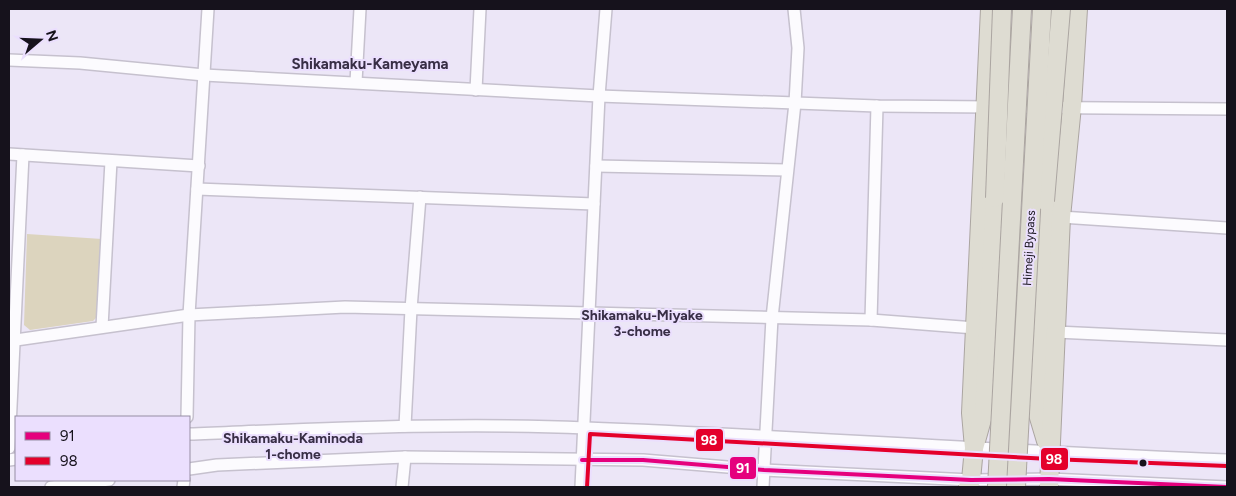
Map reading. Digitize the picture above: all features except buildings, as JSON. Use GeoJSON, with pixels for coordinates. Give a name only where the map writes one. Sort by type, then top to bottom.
{"type":"FeatureCollection","features":[{"type":"Feature","properties":{"kind":"highway","name":"Himeji Bypass"},"geometry":{"type":"LineString","coordinates":[[997,487],[1022,9]]}},
{"type":"Feature","properties":{"kind":"highway","name":"Himeji Bypass"},"geometry":{"type":"LineString","coordinates":[[1016,487],[1042,9]]}},
{"type":"Feature","properties":{"kind":"highway"},"geometry":{"type":"LineString","coordinates":[[1048,484],[1061,217],[1072,106],[1078,9]]}},
{"type":"Feature","properties":{"kind":"highway"},"geometry":{"type":"LineString","coordinates":[[971,485],[974,448],[971,412],[985,107],[999,10]]}},
{"type":"Feature","properties":{"kind":"highway"},"geometry":{"type":"LineString","coordinates":[[974,448],[984,412],[995,198],[999,10]]}},
{"type":"Feature","properties":{"kind":"highway"},"geometry":{"type":"LineString","coordinates":[[1050,454],[1037,411],[1046,201],[1059,13]]}},
{"type":"Feature","properties":{"kind":"street"},"geometry":{"type":"LineString","coordinates":[[187,416],[189,314],[208,9]]}},
{"type":"Feature","properties":{"kind":"street"},"geometry":{"type":"LineString","coordinates":[[356,82],[360,9]]}},
{"type":"Feature","properties":{"kind":"street"},"geometry":{"type":"LineString","coordinates":[[476,90],[480,9]]}},
{"type":"Feature","properties":{"kind":"street"},"geometry":{"type":"LineString","coordinates":[[581,487],[599,96],[606,9]]}},
{"type":"Feature","properties":{"kind":"street"},"geometry":{"type":"LineString","coordinates":[[764,487],[772,318],[795,104],[798,48],[794,9]]}},
{"type":"Feature","properties":{"kind":"street"},"geometry":{"type":"LineString","coordinates":[[9,60],[204,75],[476,90],[795,104],[1227,109]]}},
{"type":"Feature","properties":{"kind":"street"},"geometry":{"type":"LineString","coordinates":[[871,320],[877,106]]}},
{"type":"Feature","properties":{"kind":"street"},"geometry":{"type":"LineString","coordinates":[[9,154],[199,166]]}},
{"type":"Feature","properties":{"kind":"street"},"geometry":{"type":"LineString","coordinates":[[9,448],[12,340],[22,155]]}},
{"type":"Feature","properties":{"kind":"street"},"geometry":{"type":"LineString","coordinates":[[102,327],[111,160]]}},
{"type":"Feature","properties":{"kind":"street"},"geometry":{"type":"LineString","coordinates":[[596,166],[787,170]]}},
{"type":"Feature","properties":{"kind":"street"},"geometry":{"type":"LineString","coordinates":[[197,188],[594,204]]}},
{"type":"Feature","properties":{"kind":"street"},"geometry":{"type":"LineString","coordinates":[[405,426],[411,309],[420,197]]}},
{"type":"Feature","properties":{"kind":"street"},"geometry":{"type":"LineString","coordinates":[[1061,217],[1227,228]]}},
{"type":"Feature","properties":{"kind":"street"},"geometry":{"type":"LineString","coordinates":[[12,340],[189,314],[345,308],[590,312],[871,320],[975,328]]}},
{"type":"Feature","properties":{"kind":"street"},"geometry":{"type":"LineString","coordinates":[[1056,332],[1227,340]]}},
{"type":"Feature","properties":{"kind":"street"},"geometry":{"type":"LineString","coordinates":[[190,434],[405,426],[584,427],[974,448],[1050,454],[1227,460]]}},
{"type":"Feature","properties":{"kind":"street"},"geometry":{"type":"LineString","coordinates":[[402,487],[405,457]]}},
{"type":"Feature","properties":{"kind":"street"},"geometry":{"type":"LineString","coordinates":[[190,470],[217,465],[405,457],[642,460],[971,485],[1048,484],[1227,487]]}},
{"type":"Feature","properties":{"kind":"street"},"geometry":{"type":"LineString","coordinates":[[51,487],[101,481]]}},
{"type":"Feature","properties":{"kind":"shaded area"},"geometry":{"type":"Polygon","coordinates":[[[27,234],[102,239],[98,316],[93,321],[30,330],[24,325],[27,234]]]}},
{"type":"Feature","properties":{"kind":"transit line","name":"98"},"geometry":{"type":"LineString","coordinates":[[587,487],[590,434],[1050,459],[1227,466]]}},
{"type":"Feature","properties":{"kind":"transit line","name":"91"},"geometry":{"type":"LineString","coordinates":[[582,460],[643,460],[764,470],[971,480],[1049,479],[1227,487]]}},
{"type":"Feature","properties":{"kind":"district","name":"Shikamaku-Kameyama"},"geometry":{"type":"Point","coordinates":[370,64]}},
{"type":"Feature","properties":{"kind":"district","name":"Shikamaku-Miyake 3-chome"},"geometry":{"type":"Point","coordinates":[642,324]}},
{"type":"Feature","properties":{"kind":"district","name":"Shikamaku-Kaminoda 1-chome"},"geometry":{"type":"Point","coordinates":[293,446]}}]}
